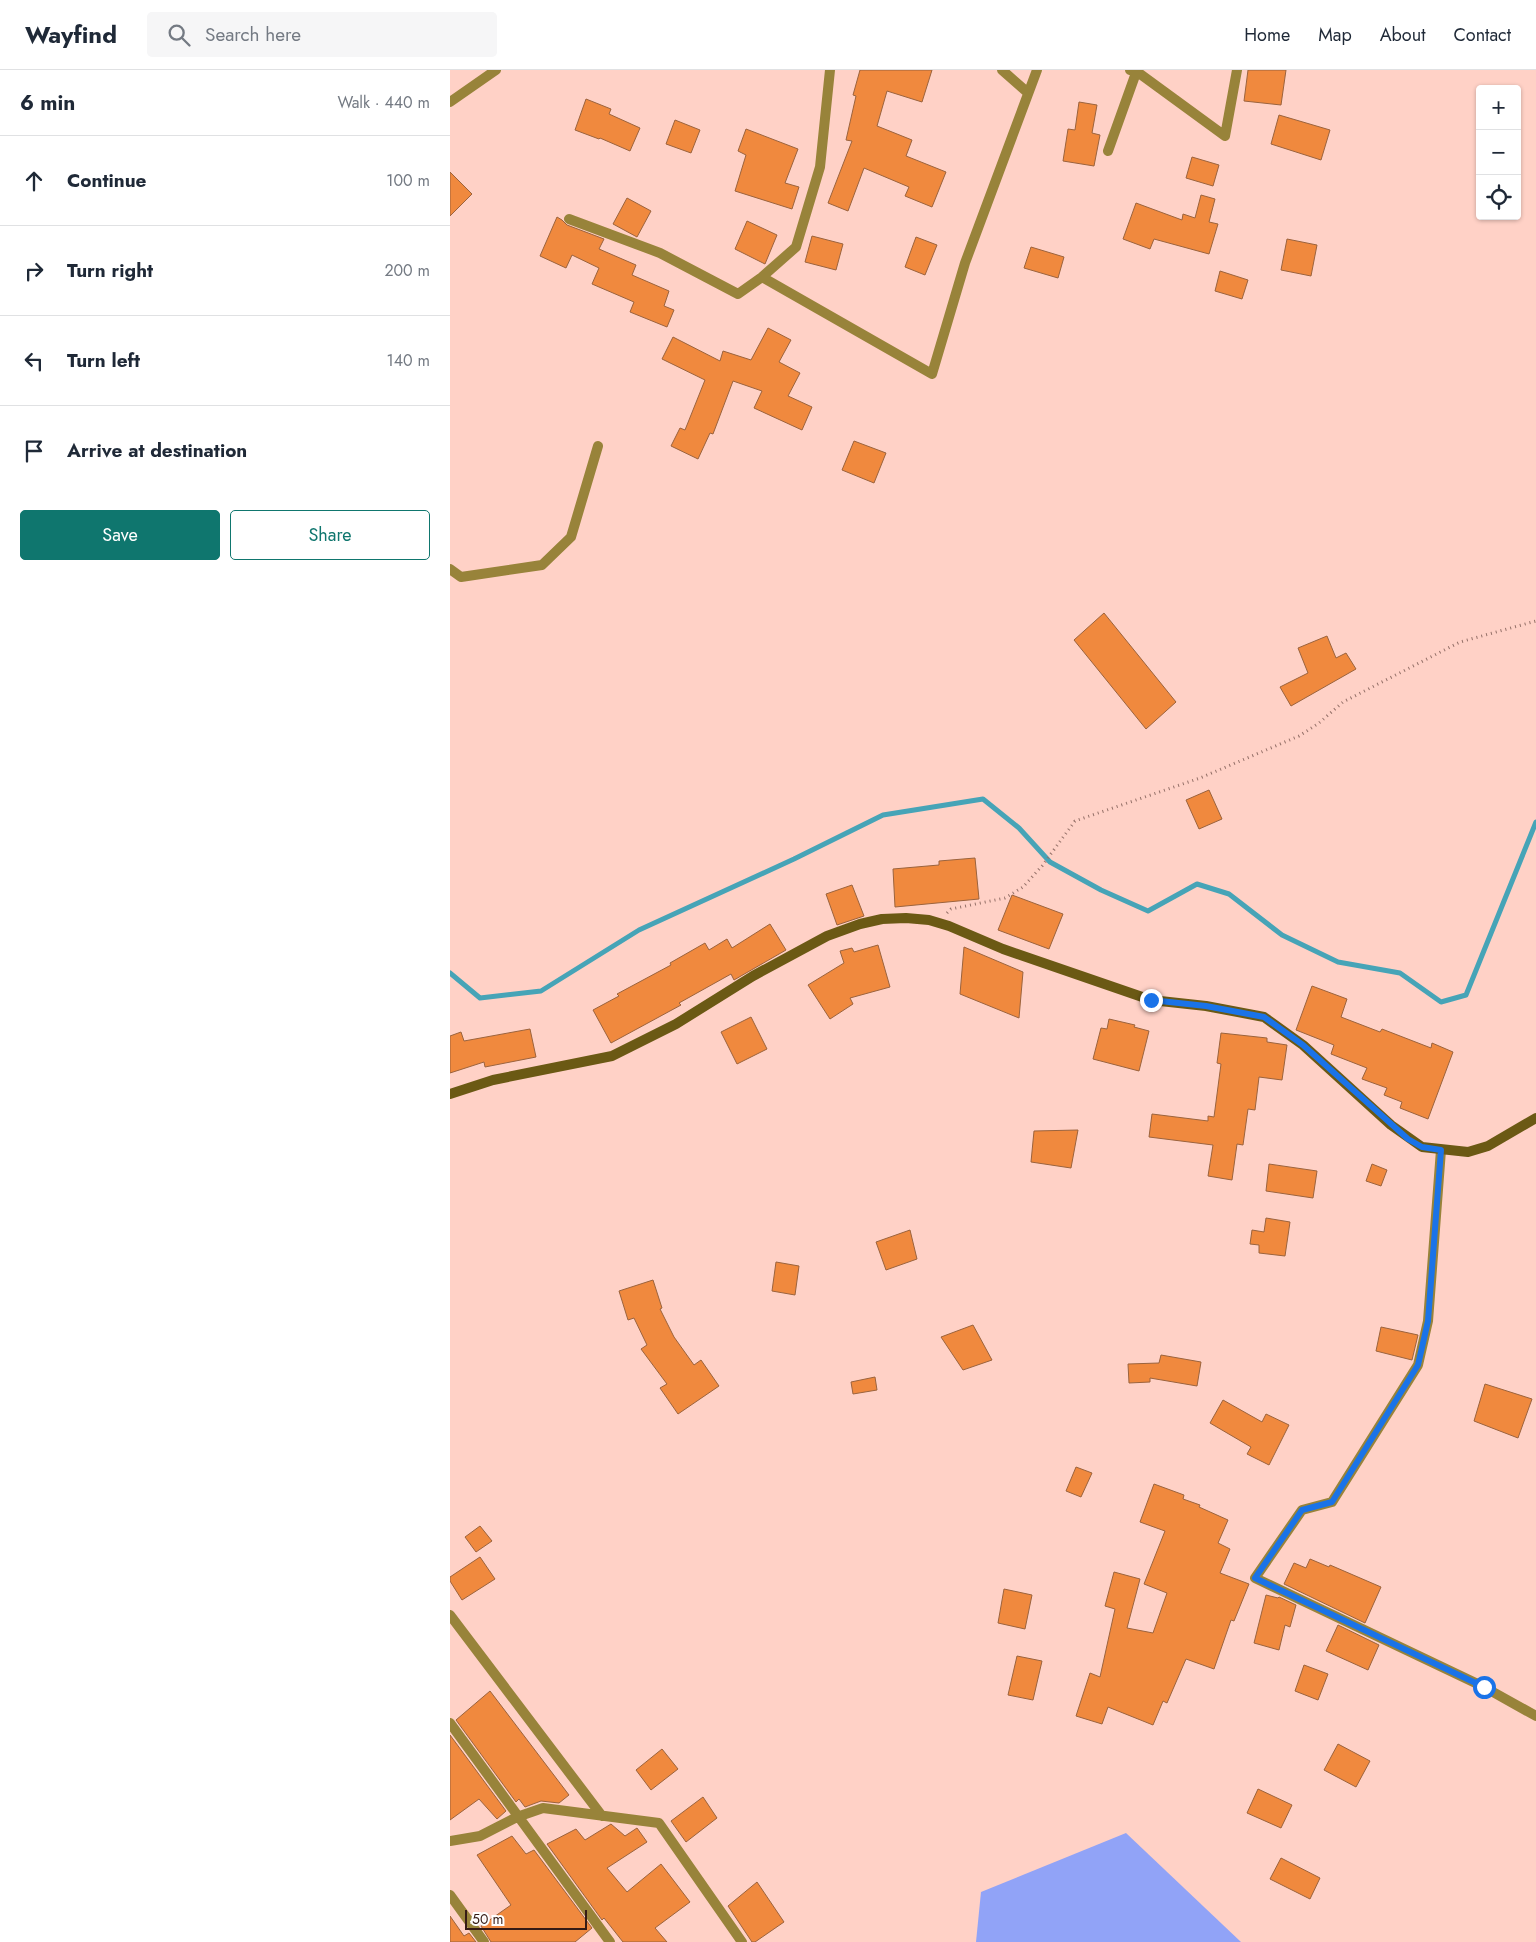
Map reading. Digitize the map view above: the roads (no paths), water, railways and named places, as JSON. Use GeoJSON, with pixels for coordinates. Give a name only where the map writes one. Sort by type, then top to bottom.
{"type":"FeatureCollection","features":[{"type":"Feature","properties":{"kind":"main road"},"geometry":{"type":"LineString","coordinates":[[450,1094],[493,1080],[612,1056],[676,1024],[778,961],[827,936],[882,919],[906,918],[937,922],[1136,996],[1151,1000],[1206,1006],[1264,1017],[1303,1045],[1408,1139],[1422,1147],[1468,1152],[1488,1146],[1536,1118]]}},
{"type":"Feature","properties":{"kind":"street"},"geometry":{"type":"LineString","coordinates":[[450,102],[496,70]]}},
{"type":"Feature","properties":{"kind":"street"},"geometry":{"type":"LineString","coordinates":[[569,219],[660,253],[738,294],[762,277],[796,248],[820,167],[830,70]]}},
{"type":"Feature","properties":{"kind":"street"},"geometry":{"type":"LineString","coordinates":[[1002,70],[1027,92]]}},
{"type":"Feature","properties":{"kind":"street"},"geometry":{"type":"LineString","coordinates":[[762,277],[932,374],[965,263],[1036,70]]}},
{"type":"Feature","properties":{"kind":"street"},"geometry":{"type":"LineString","coordinates":[[1108,151],[1134,70],[1225,136],[1237,70]]}},
{"type":"Feature","properties":{"kind":"street"},"geometry":{"type":"LineString","coordinates":[[450,570],[461,577],[542,565],[571,537],[598,446]]}},
{"type":"Feature","properties":{"kind":"street"},"geometry":{"type":"LineString","coordinates":[[1441,1150],[1428,1321],[1418,1365],[1332,1502],[1302,1510],[1255,1578],[1484,1687],[1536,1716]]}},
{"type":"Feature","properties":{"kind":"street"},"geometry":{"type":"LineString","coordinates":[[450,1615],[602,1816]]}},
{"type":"Feature","properties":{"kind":"street"},"geometry":{"type":"LineString","coordinates":[[450,1723],[610,1942]]}},
{"type":"Feature","properties":{"kind":"street"},"geometry":{"type":"LineString","coordinates":[[450,1841],[480,1836],[517,1817],[543,1808],[659,1823],[742,1942]]}},
{"type":"Feature","properties":{"kind":"street"},"geometry":{"type":"LineString","coordinates":[[450,1895],[484,1942]]}},
{"type":"Feature","properties":{"kind":"waterway"},"geometry":{"type":"LineString","coordinates":[[450,973],[480,998],[541,991],[639,930],[794,859],[883,815],[983,799],[1019,828],[1050,862],[1101,890],[1148,911],[1197,884],[1229,894],[1282,935],[1338,962],[1400,973],[1441,1002],[1466,995],[1536,822]]}}]}
